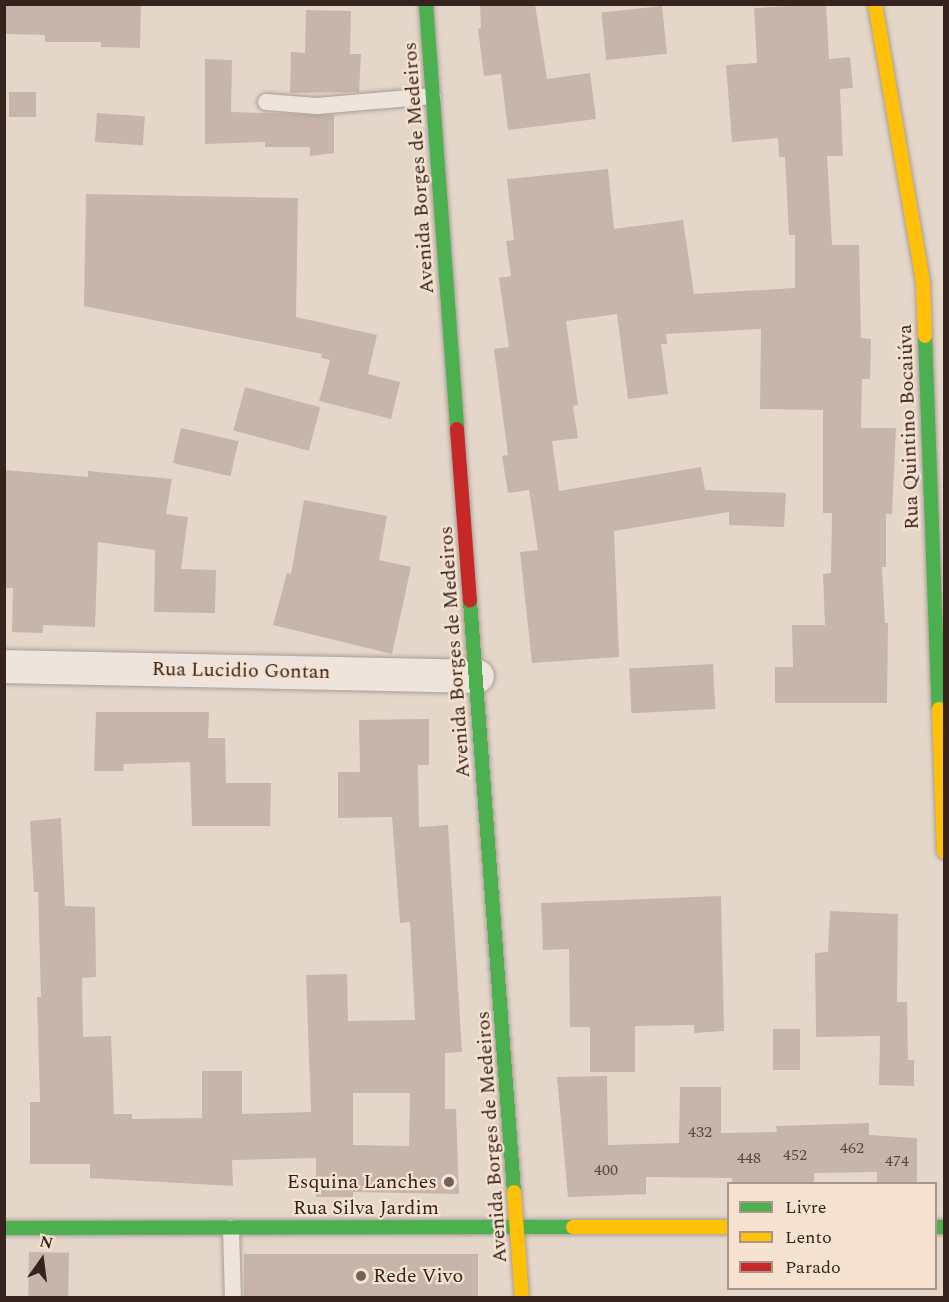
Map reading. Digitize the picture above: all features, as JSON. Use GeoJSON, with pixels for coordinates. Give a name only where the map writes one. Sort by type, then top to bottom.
{"type":"FeatureCollection","features":[{"type":"Feature","properties":{"kind":"street","name":"Avenida Borges de Medeiros"},"geometry":{"type":"LineString","coordinates":[[426,4],[522,1298]]}},
{"type":"Feature","properties":{"kind":"street","name":"Rua Quintino Bocaiúva"},"geometry":{"type":"LineString","coordinates":[[875,4],[923,282],[945,852]]}},
{"type":"Feature","properties":{"kind":"street","name":"Rua Lucidio Gontan"},"geometry":{"type":"LineString","coordinates":[[4,666],[477,676]]}},
{"type":"Feature","properties":{"kind":"street","name":"Rua Silva Jardim"},"geometry":{"type":"LineString","coordinates":[[4,1228],[727,1227]]}},
{"type":"Feature","properties":{"kind":"lane"},"geometry":{"type":"LineString","coordinates":[[266,102],[317,106],[433,96]]}},
{"type":"Feature","properties":{"kind":"lane"},"geometry":{"type":"LineString","coordinates":[[231,1228],[233,1298]]}},
{"type":"Feature","properties":{"kind":"building"},"geometry":{"type":"Polygon","coordinates":[[[4,4],[141,4],[140,48],[101,47],[101,42],[45,42],[45,35],[4,34],[4,4]]]}},
{"type":"Feature","properties":{"kind":"building"},"geometry":{"type":"Polygon","coordinates":[[[480,4],[535,4],[547,79],[590,73],[596,119],[508,130],[501,74],[484,76],[478,29],[481,28],[480,4]]]}},
{"type":"Feature","properties":{"kind":"building"},"geometry":{"type":"Polygon","coordinates":[[[826,4],[829,59],[850,57],[853,88],[840,89],[843,156],[827,156],[832,245],[859,245],[861,338],[871,339],[870,379],[862,379],[861,428],[896,428],[892,514],[886,514],[886,567],[882,567],[885,623],[888,623],[887,703],[775,703],[775,667],[793,667],[792,625],[825,625],[823,574],[831,573],[832,513],[823,513],[823,410],[760,409],[761,329],[666,334],[667,344],[661,344],[668,394],[628,399],[617,314],[566,321],[578,405],[573,406],[578,438],[552,441],[559,491],[701,467],[705,490],[786,493],[784,527],[729,525],[729,512],[614,531],[619,657],[532,663],[520,552],[538,550],[529,490],[508,493],[502,456],[508,455],[494,349],[509,347],[499,278],[511,276],[506,241],[514,240],[507,179],[608,169],[614,229],[683,220],[694,294],[795,288],[795,235],[789,235],[785,157],[779,157],[778,138],[732,142],[726,65],[757,63],[754,8],[826,4]]]}},
{"type":"Feature","properties":{"kind":"building"},"geometry":{"type":"Polygon","coordinates":[[[662,6],[667,54],[606,60],[601,12],[662,6]]]}},
{"type":"Feature","properties":{"kind":"building"},"geometry":{"type":"Polygon","coordinates":[[[306,10],[351,11],[350,54],[361,54],[359,92],[290,93],[291,52],[305,53],[306,10]]]}},
{"type":"Feature","properties":{"kind":"building"},"geometry":{"type":"Polygon","coordinates":[[[205,59],[232,60],[231,112],[334,115],[334,153],[310,156],[310,147],[265,147],[265,142],[205,144],[205,59]]]}},
{"type":"Feature","properties":{"kind":"building"},"geometry":{"type":"Polygon","coordinates":[[[9,92],[36,92],[36,117],[9,117],[9,92]]]}},
{"type":"Feature","properties":{"kind":"building"},"geometry":{"type":"Polygon","coordinates":[[[97,113],[145,116],[143,145],[95,142],[97,113]]]}},
{"type":"Feature","properties":{"kind":"building"},"geometry":{"type":"Polygon","coordinates":[[[86,194],[298,198],[296,317],[377,335],[368,374],[400,382],[391,419],[319,401],[330,360],[321,358],[322,354],[84,306],[86,194]]]}},
{"type":"Feature","properties":{"kind":"building"},"geometry":{"type":"Polygon","coordinates":[[[245,387],[320,407],[309,451],[233,430],[245,387]]]}},
{"type":"Feature","properties":{"kind":"building"},"geometry":{"type":"Polygon","coordinates":[[[181,428],[238,441],[230,476],[173,463],[181,428]]]}},
{"type":"Feature","properties":{"kind":"building"},"geometry":{"type":"Polygon","coordinates":[[[4,470],[88,477],[88,471],[172,479],[166,514],[188,517],[181,569],[216,570],[215,613],[154,612],[155,550],[98,542],[95,627],[43,625],[43,633],[12,632],[13,588],[4,588],[4,470]]]}},
{"type":"Feature","properties":{"kind":"building"},"geometry":{"type":"Polygon","coordinates":[[[304,500],[387,516],[379,560],[411,567],[392,654],[273,625],[287,573],[291,574],[304,500]]]}},
{"type":"Feature","properties":{"kind":"building"},"geometry":{"type":"Polygon","coordinates":[[[713,664],[715,709],[631,713],[629,668],[713,664]]]}},
{"type":"Feature","properties":{"kind":"building"},"geometry":{"type":"Polygon","coordinates":[[[96,712],[209,712],[208,738],[225,738],[226,783],[271,783],[270,826],[192,826],[190,762],[124,764],[123,771],[94,771],[96,712]]]}},
{"type":"Feature","properties":{"kind":"building"},"geometry":{"type":"Polygon","coordinates":[[[429,719],[429,765],[418,765],[419,827],[448,825],[462,1052],[445,1053],[445,1109],[456,1109],[459,1194],[353,1192],[353,1197],[316,1197],[316,1158],[232,1160],[233,1186],[90,1178],[90,1164],[30,1164],[30,1102],[40,1102],[37,997],[41,997],[38,892],[34,892],[30,821],[61,818],[65,906],[95,907],[96,977],[82,978],[83,1037],[111,1036],[114,1114],[132,1114],[132,1119],[202,1118],[202,1071],[242,1071],[242,1114],[311,1112],[306,975],[347,974],[348,1021],[415,1020],[410,922],[400,923],[392,817],[338,818],[338,772],[360,772],[359,720],[429,719]],[[353,1093],[353,1145],[409,1146],[410,1093],[353,1093]]]}},
{"type":"Feature","properties":{"kind":"building"},"geometry":{"type":"Polygon","coordinates":[[[721,896],[724,1031],[694,1033],[694,1025],[635,1026],[635,1072],[590,1072],[590,1027],[570,1027],[569,949],[543,950],[541,903],[721,896]]]}},
{"type":"Feature","properties":{"kind":"building"},"geometry":{"type":"Polygon","coordinates":[[[830,911],[898,914],[897,1002],[907,1002],[908,1060],[914,1060],[914,1086],[879,1085],[880,1036],[816,1037],[815,953],[828,952],[830,911]]]}},
{"type":"Feature","properties":{"kind":"building"},"geometry":{"type":"Polygon","coordinates":[[[773,1029],[800,1029],[800,1070],[773,1070],[773,1029]]]}},
{"type":"Feature","properties":{"kind":"building"},"geometry":{"type":"Polygon","coordinates":[[[607,1076],[608,1145],[679,1143],[680,1087],[721,1087],[721,1133],[777,1132],[776,1126],[869,1123],[869,1135],[917,1138],[917,1182],[877,1182],[877,1172],[814,1173],[814,1182],[732,1182],[732,1178],[646,1177],[646,1194],[568,1197],[557,1077],[607,1076]]]}},
{"type":"Feature","properties":{"kind":"building"},"geometry":{"type":"Polygon","coordinates":[[[29,1252],[69,1253],[68,1298],[28,1298],[29,1252]]]}},
{"type":"Feature","properties":{"kind":"building","name":"Rede Vivo"},"geometry":{"type":"Polygon","coordinates":[[[244,1254],[478,1254],[478,1298],[244,1298],[244,1254]]]}},
{"type":"Feature","properties":{"kind":"traffic: fast"},"geometry":{"type":"LineString","coordinates":[[426,4],[457,429]]}},
{"type":"Feature","properties":{"kind":"traffic: fast"},"geometry":{"type":"LineString","coordinates":[[925,336],[939,709]]}},
{"type":"Feature","properties":{"kind":"traffic: fast"},"geometry":{"type":"LineString","coordinates":[[470,601],[514,1192]]}},
{"type":"Feature","properties":{"kind":"traffic: fast"},"geometry":{"type":"LineString","coordinates":[[4,1228],[573,1227]]}},
{"type":"Feature","properties":{"kind":"traffic: fast"},"geometry":{"type":"LineString","coordinates":[[937,1227],[944,1227]]}},
{"type":"Feature","properties":{"kind":"traffic: slow"},"geometry":{"type":"LineString","coordinates":[[875,4],[923,282],[925,336]]}},
{"type":"Feature","properties":{"kind":"traffic: slow"},"geometry":{"type":"LineString","coordinates":[[939,709],[944,852]]}},
{"type":"Feature","properties":{"kind":"traffic: slow"},"geometry":{"type":"LineString","coordinates":[[514,1192],[522,1298]]}},
{"type":"Feature","properties":{"kind":"traffic: slow"},"geometry":{"type":"LineString","coordinates":[[573,1227],[727,1227]]}},
{"type":"Feature","properties":{"kind":"traffic: jam"},"geometry":{"type":"LineString","coordinates":[[457,429],[470,601]]}},
{"type":"Feature","properties":{"kind":"place","name":"Esquina Lanches"},"geometry":{"type":"Point","coordinates":[449,1182]}},
{"type":"Feature","properties":{"kind":"place","name":"Rede Vivo"},"geometry":{"type":"Point","coordinates":[361,1276]}}]}
